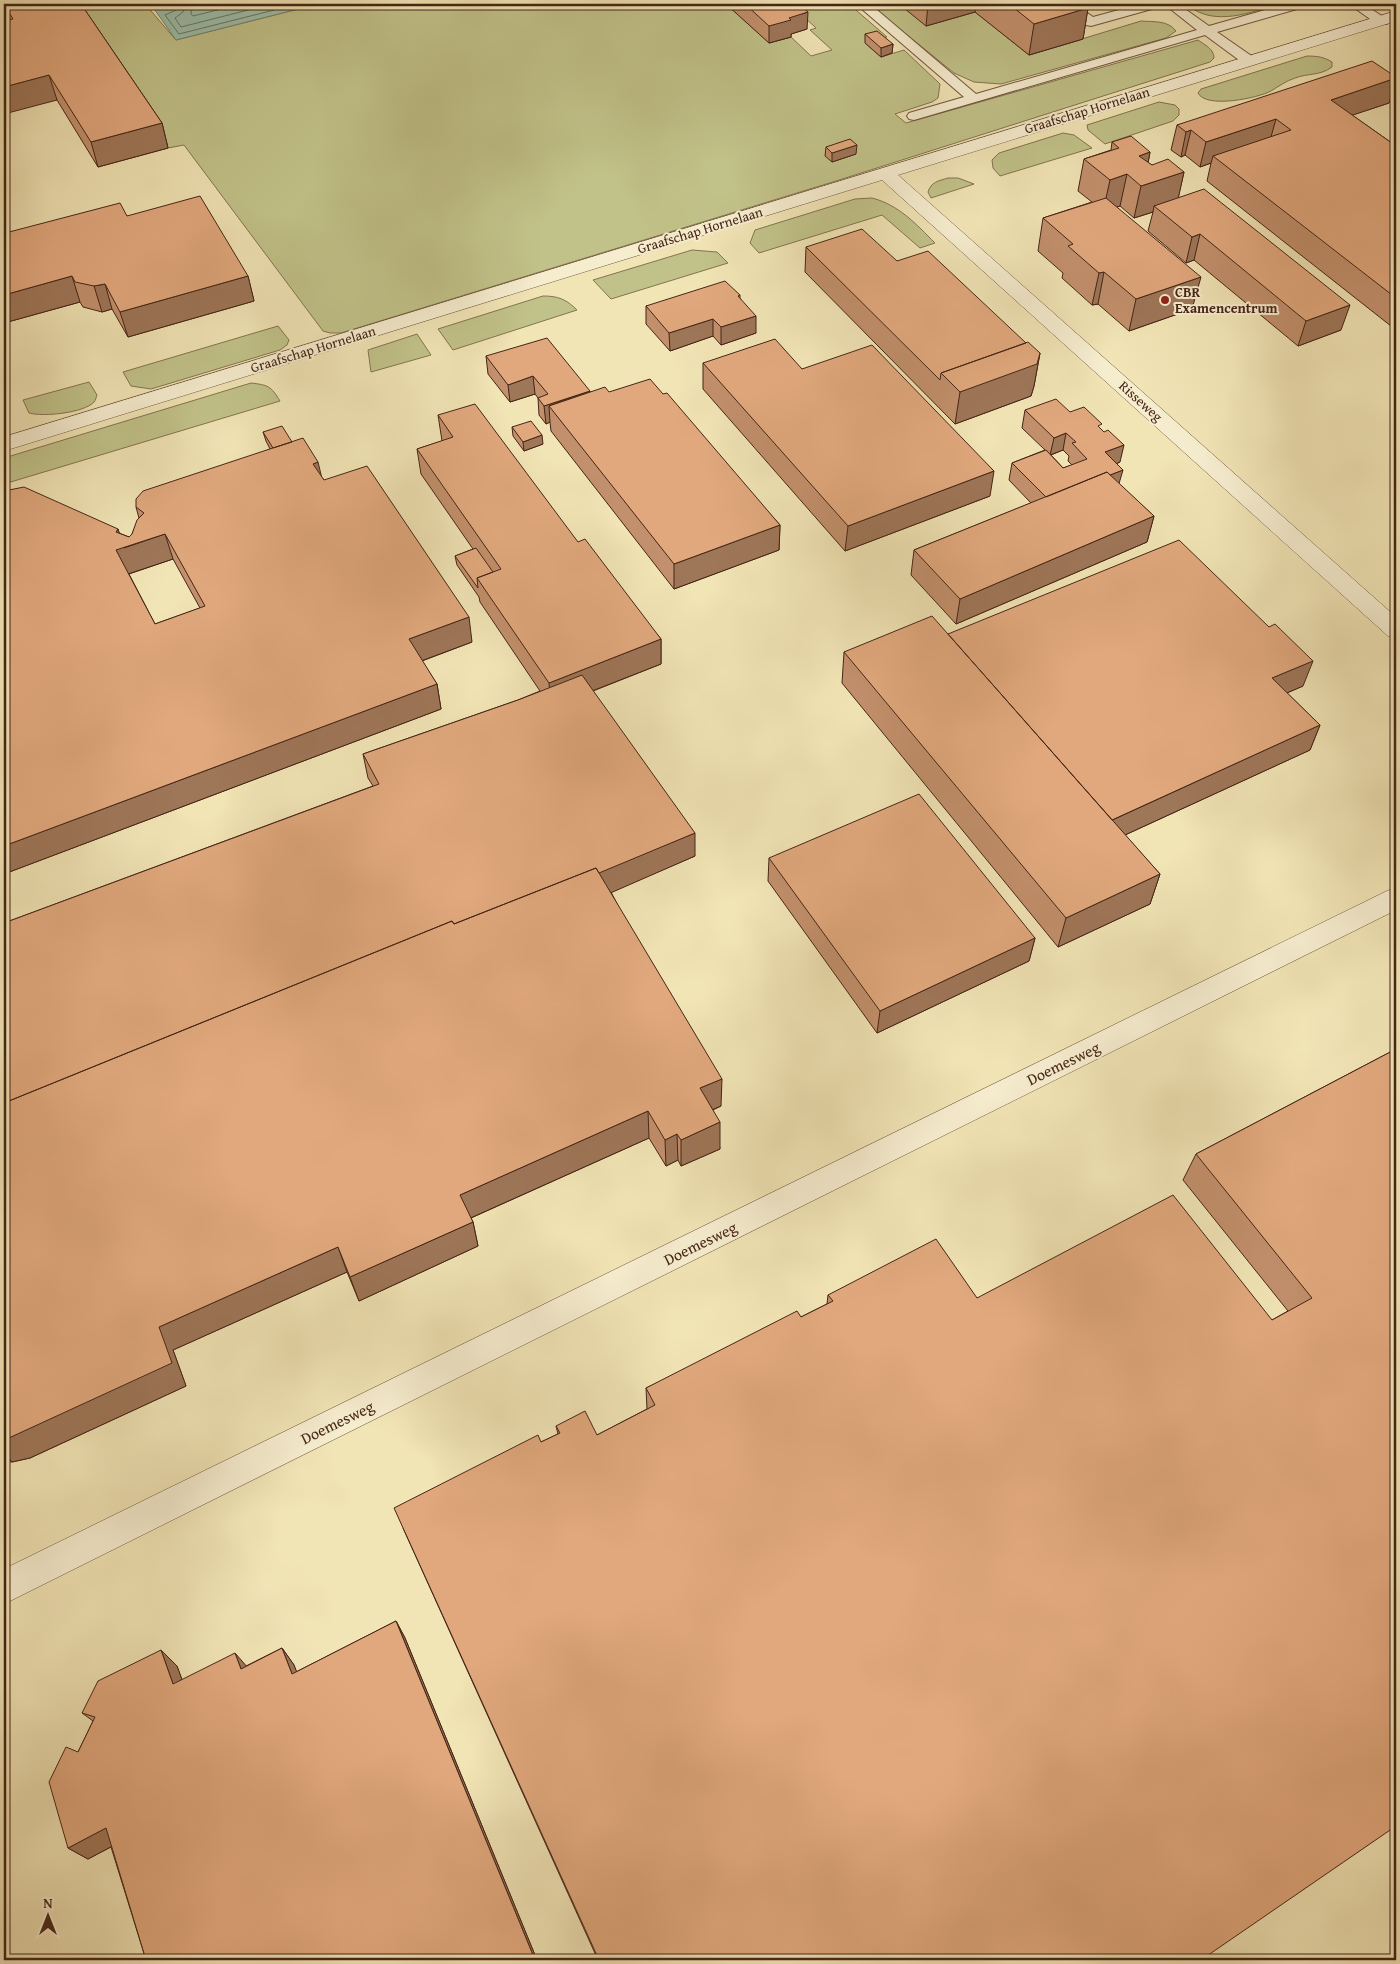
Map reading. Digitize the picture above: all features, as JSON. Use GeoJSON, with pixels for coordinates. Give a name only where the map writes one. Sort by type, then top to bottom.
{"type":"FeatureCollection","features":[{"type":"Feature","properties":{"kind":"street","name":"Graafschap Hornelaan"},"geometry":{"type":"LineString","coordinates":[[4,444],[1248,60],[1389,19]]}},
{"type":"Feature","properties":{"kind":"street","name":"Risseweg"},"geometry":{"type":"LineString","coordinates":[[885,173],[1396,630]]}},
{"type":"Feature","properties":{"kind":"street","name":"Doemesweg"},"geometry":{"type":"LineString","coordinates":[[4,1587],[1396,898]]}},
{"type":"Feature","properties":{"kind":"lane"},"geometry":{"type":"LineString","coordinates":[[862,4],[974,99]]}},
{"type":"Feature","properties":{"kind":"lane"},"geometry":{"type":"LineString","coordinates":[[1067,4],[1092,22],[1154,4]]}},
{"type":"Feature","properties":{"kind":"lane"},"geometry":{"type":"LineString","coordinates":[[1170,4],[1248,60]]}},
{"type":"Feature","properties":{"kind":"lane"},"geometry":{"type":"LineString","coordinates":[[914,116],[1299,4]]}},
{"type":"Feature","properties":{"kind":"lane"},"geometry":{"type":"LineString","coordinates":[[1355,4],[1389,19]]}},
{"type":"Feature","properties":{"kind":"green space"},"geometry":{"type":"Polygon","coordinates":[[[71,4],[145,4],[176,40],[318,4],[726,4],[769,43],[791,37],[811,56],[832,50],[810,30],[816,28],[790,4],[849,4],[887,37],[865,43],[881,57],[904,50],[940,84],[938,98],[932,102],[895,114],[906,123],[1198,40],[1211,50],[1214,58],[1210,62],[836,181],[341,333],[330,333],[323,331],[184,145],[168,148],[71,4]]]}},
{"type":"Feature","properties":{"kind":"green space"},"geometry":{"type":"Polygon","coordinates":[[[869,4],[899,4],[975,12],[1029,55],[1141,21],[1165,23],[1176,31],[1166,38],[1001,84],[974,82],[954,73],[869,4]]]}},
{"type":"Feature","properties":{"kind":"green space"},"geometry":{"type":"Polygon","coordinates":[[[1198,4],[1235,6],[1280,4],[1246,14],[1222,17],[1210,16],[1189,6],[1198,4]]]}},
{"type":"Feature","properties":{"kind":"green space"},"geometry":{"type":"Polygon","coordinates":[[[1307,56],[1326,59],[1332,62],[1332,67],[1323,72],[1300,76],[1255,97],[1221,101],[1203,98],[1198,93],[1201,89],[1307,56]]]}},
{"type":"Feature","properties":{"kind":"green space"},"geometry":{"type":"Polygon","coordinates":[[[1159,102],[1175,105],[1179,109],[1179,115],[1173,121],[1105,144],[1088,130],[1087,125],[1159,102]]]}},
{"type":"Feature","properties":{"kind":"green space"},"geometry":{"type":"Polygon","coordinates":[[[1063,133],[1074,135],[1092,148],[1000,176],[993,168],[992,160],[999,153],[1063,133]]]}},
{"type":"Feature","properties":{"kind":"green space"},"geometry":{"type":"Polygon","coordinates":[[[948,178],[958,178],[974,184],[931,198],[928,192],[931,186],[935,182],[948,178]]]}},
{"type":"Feature","properties":{"kind":"green space"},"geometry":{"type":"Polygon","coordinates":[[[872,198],[899,210],[935,243],[920,248],[882,215],[759,253],[750,243],[755,230],[855,199],[872,198]]]}},
{"type":"Feature","properties":{"kind":"green space"},"geometry":{"type":"Polygon","coordinates":[[[692,250],[717,252],[728,263],[611,299],[593,280],[692,250]]]}},
{"type":"Feature","properties":{"kind":"green space"},"geometry":{"type":"Polygon","coordinates":[[[543,296],[562,299],[577,310],[453,350],[438,329],[543,296]]]}},
{"type":"Feature","properties":{"kind":"green space"},"geometry":{"type":"Polygon","coordinates":[[[278,326],[289,340],[287,345],[280,350],[151,389],[131,386],[123,372],[278,326]]]}},
{"type":"Feature","properties":{"kind":"green space"},"geometry":{"type":"Polygon","coordinates":[[[417,334],[431,355],[371,372],[368,350],[417,334]]]}},
{"type":"Feature","properties":{"kind":"green space"},"geometry":{"type":"Polygon","coordinates":[[[89,382],[97,395],[94,402],[82,409],[53,414],[35,414],[29,413],[23,400],[89,382]]]}},
{"type":"Feature","properties":{"kind":"green space"},"geometry":{"type":"Polygon","coordinates":[[[251,383],[268,387],[280,401],[4,484],[4,458],[251,383]]]}},
{"type":"Feature","properties":{"kind":"water"},"geometry":{"type":"Polygon","coordinates":[[[183,4],[318,4],[176,40],[155,10],[183,4]]]}},
{"type":"Feature","properties":{"kind":"building"},"geometry":{"type":"Polygon","coordinates":[[[4,4],[81,4],[162,123],[91,142],[49,75],[4,87],[4,38],[9,36],[4,28],[4,21],[13,19],[4,4]]]}},
{"type":"Feature","properties":{"kind":"building"},"geometry":{"type":"Polygon","coordinates":[[[745,4],[799,4],[808,12],[789,18],[791,20],[769,26],[745,4]]]}},
{"type":"Feature","properties":{"kind":"building"},"geometry":{"type":"Polygon","coordinates":[[[1009,4],[1083,4],[1088,8],[1034,24],[1009,4]]]}},
{"type":"Feature","properties":{"kind":"building"},"geometry":{"type":"Polygon","coordinates":[[[877,31],[893,44],[881,48],[865,34],[877,31]]]}},
{"type":"Feature","properties":{"kind":"building"},"geometry":{"type":"Polygon","coordinates":[[[1372,61],[1396,78],[1331,100],[1396,146],[1396,298],[1213,156],[1291,130],[1276,119],[1206,142],[1191,130],[1186,132],[1177,125],[1372,61]]]}},
{"type":"Feature","properties":{"kind":"building"},"geometry":{"type":"Polygon","coordinates":[[[1131,136],[1150,152],[1139,156],[1152,165],[1168,159],[1184,172],[1141,186],[1127,174],[1110,180],[1084,159],[1119,148],[1112,142],[1131,136]]]}},
{"type":"Feature","properties":{"kind":"building"},"geometry":{"type":"Polygon","coordinates":[[[850,139],[857,145],[832,153],[826,147],[850,139]]]}},
{"type":"Feature","properties":{"kind":"building"},"geometry":{"type":"Polygon","coordinates":[[[1204,189],[1350,305],[1306,321],[1200,234],[1192,237],[1154,206],[1204,189]]]}},
{"type":"Feature","properties":{"kind":"building"},"geometry":{"type":"Polygon","coordinates":[[[200,196],[248,276],[120,312],[105,284],[94,286],[75,282],[72,276],[4,295],[4,222],[9,232],[120,203],[127,216],[200,196]]]}},
{"type":"Feature","properties":{"kind":"building"},"geometry":{"type":"Polygon","coordinates":[[[1106,198],[1201,277],[1136,299],[1104,272],[1099,273],[1084,260],[1068,246],[1073,244],[1043,218],[1106,198]]]}},
{"type":"Feature","properties":{"kind":"building"},"geometry":{"type":"Polygon","coordinates":[[[862,229],[897,261],[928,251],[1026,343],[941,373],[940,380],[806,247],[862,229]]]}},
{"type":"Feature","properties":{"kind":"building"},"geometry":{"type":"Polygon","coordinates":[[[725,281],[740,295],[738,296],[756,316],[721,327],[713,319],[669,333],[646,306],[725,281]]]}},
{"type":"Feature","properties":{"kind":"building"},"geometry":{"type":"Polygon","coordinates":[[[547,338],[590,391],[544,406],[538,398],[548,394],[533,376],[508,385],[486,356],[547,338]]]}},
{"type":"Feature","properties":{"kind":"building"},"geometry":{"type":"Polygon","coordinates":[[[775,339],[802,369],[872,345],[994,471],[848,526],[703,363],[775,339]]]}},
{"type":"Feature","properties":{"kind":"building"},"geometry":{"type":"Polygon","coordinates":[[[1028,342],[1040,353],[1037,364],[960,392],[941,373],[1028,342]]]}},
{"type":"Feature","properties":{"kind":"building"},"geometry":{"type":"Polygon","coordinates":[[[650,379],[663,394],[667,393],[780,525],[674,564],[549,406],[605,387],[609,392],[650,379]]]}},
{"type":"Feature","properties":{"kind":"building"},"geometry":{"type":"Polygon","coordinates":[[[1056,399],[1070,412],[1084,407],[1102,424],[1098,426],[1104,432],[1108,430],[1124,445],[1105,452],[1123,470],[1110,475],[1107,472],[1046,497],[1012,463],[1046,450],[1063,468],[1087,459],[1072,443],[1076,442],[1066,433],[1054,438],[1025,410],[1056,399]]]}},
{"type":"Feature","properties":{"kind":"building"},"geometry":{"type":"Polygon","coordinates":[[[475,404],[578,542],[585,539],[661,639],[549,683],[477,578],[501,569],[417,449],[453,437],[438,415],[475,404]]]}},
{"type":"Feature","properties":{"kind":"building"},"geometry":{"type":"Polygon","coordinates":[[[531,421],[542,435],[523,442],[512,427],[531,421]]]}},
{"type":"Feature","properties":{"kind":"building"},"geometry":{"type":"Polygon","coordinates":[[[282,426],[292,442],[273,448],[263,432],[282,426]]]}},
{"type":"Feature","properties":{"kind":"building"},"geometry":{"type":"Polygon","coordinates":[[[303,438],[318,462],[313,464],[324,480],[367,466],[469,617],[409,639],[437,684],[4,846],[4,495],[9,490],[24,487],[118,529],[116,532],[129,537],[137,520],[144,513],[136,507],[136,499],[143,491],[303,438]],[[165,534],[116,550],[155,624],[205,606],[165,534]]]}},
{"type":"Feature","properties":{"kind":"building"},"geometry":{"type":"Polygon","coordinates":[[[1107,472],[1154,516],[960,599],[914,550],[1107,472]]]}},
{"type":"Feature","properties":{"kind":"building"},"geometry":{"type":"Polygon","coordinates":[[[1179,540],[1269,627],[1275,624],[1313,661],[1272,678],[1320,725],[1112,820],[948,634],[1179,540]]]}},
{"type":"Feature","properties":{"kind":"building"},"geometry":{"type":"Polygon","coordinates":[[[476,548],[493,572],[477,578],[478,588],[455,556],[476,548]]]}},
{"type":"Feature","properties":{"kind":"building"},"geometry":{"type":"Polygon","coordinates":[[[932,616],[1160,874],[1066,918],[844,652],[932,616]]]}},
{"type":"Feature","properties":{"kind":"building"},"geometry":{"type":"Polygon","coordinates":[[[582,675],[695,833],[599,873],[596,868],[454,924],[452,921],[4,1103],[4,923],[379,784],[363,754],[518,700],[582,675]]]}},
{"type":"Feature","properties":{"kind":"building"},"geometry":{"type":"Polygon","coordinates":[[[919,794],[1035,938],[880,1011],[769,858],[919,794]]]}},
{"type":"Feature","properties":{"kind":"building"},"geometry":{"type":"Polygon","coordinates":[[[596,868],[722,1079],[700,1088],[720,1122],[681,1140],[677,1134],[665,1140],[648,1111],[460,1195],[473,1222],[350,1277],[338,1247],[159,1327],[172,1363],[4,1439],[4,1103],[452,921],[454,924],[596,868]]]}},
{"type":"Feature","properties":{"kind":"building"},"geometry":{"type":"Polygon","coordinates":[[[1396,1049],[1396,1826],[1201,1960],[599,1960],[394,1508],[538,1435],[541,1442],[560,1433],[556,1426],[585,1411],[597,1435],[655,1405],[646,1388],[797,1311],[801,1317],[833,1301],[828,1295],[936,1239],[977,1298],[1173,1195],[1272,1320],[1312,1298],[1196,1154],[1396,1049]]]}},
{"type":"Feature","properties":{"kind":"building"},"geometry":{"type":"Polygon","coordinates":[[[396,1621],[535,1960],[146,1960],[106,1828],[68,1848],[49,1782],[66,1747],[78,1752],[95,1717],[82,1713],[98,1681],[161,1650],[173,1684],[235,1653],[241,1669],[282,1648],[292,1674],[396,1621]]]}},
{"type":"Feature","properties":{"kind":"place","name":"CBR Examencentrum"},"geometry":{"type":"Point","coordinates":[1165,300]}}]}
